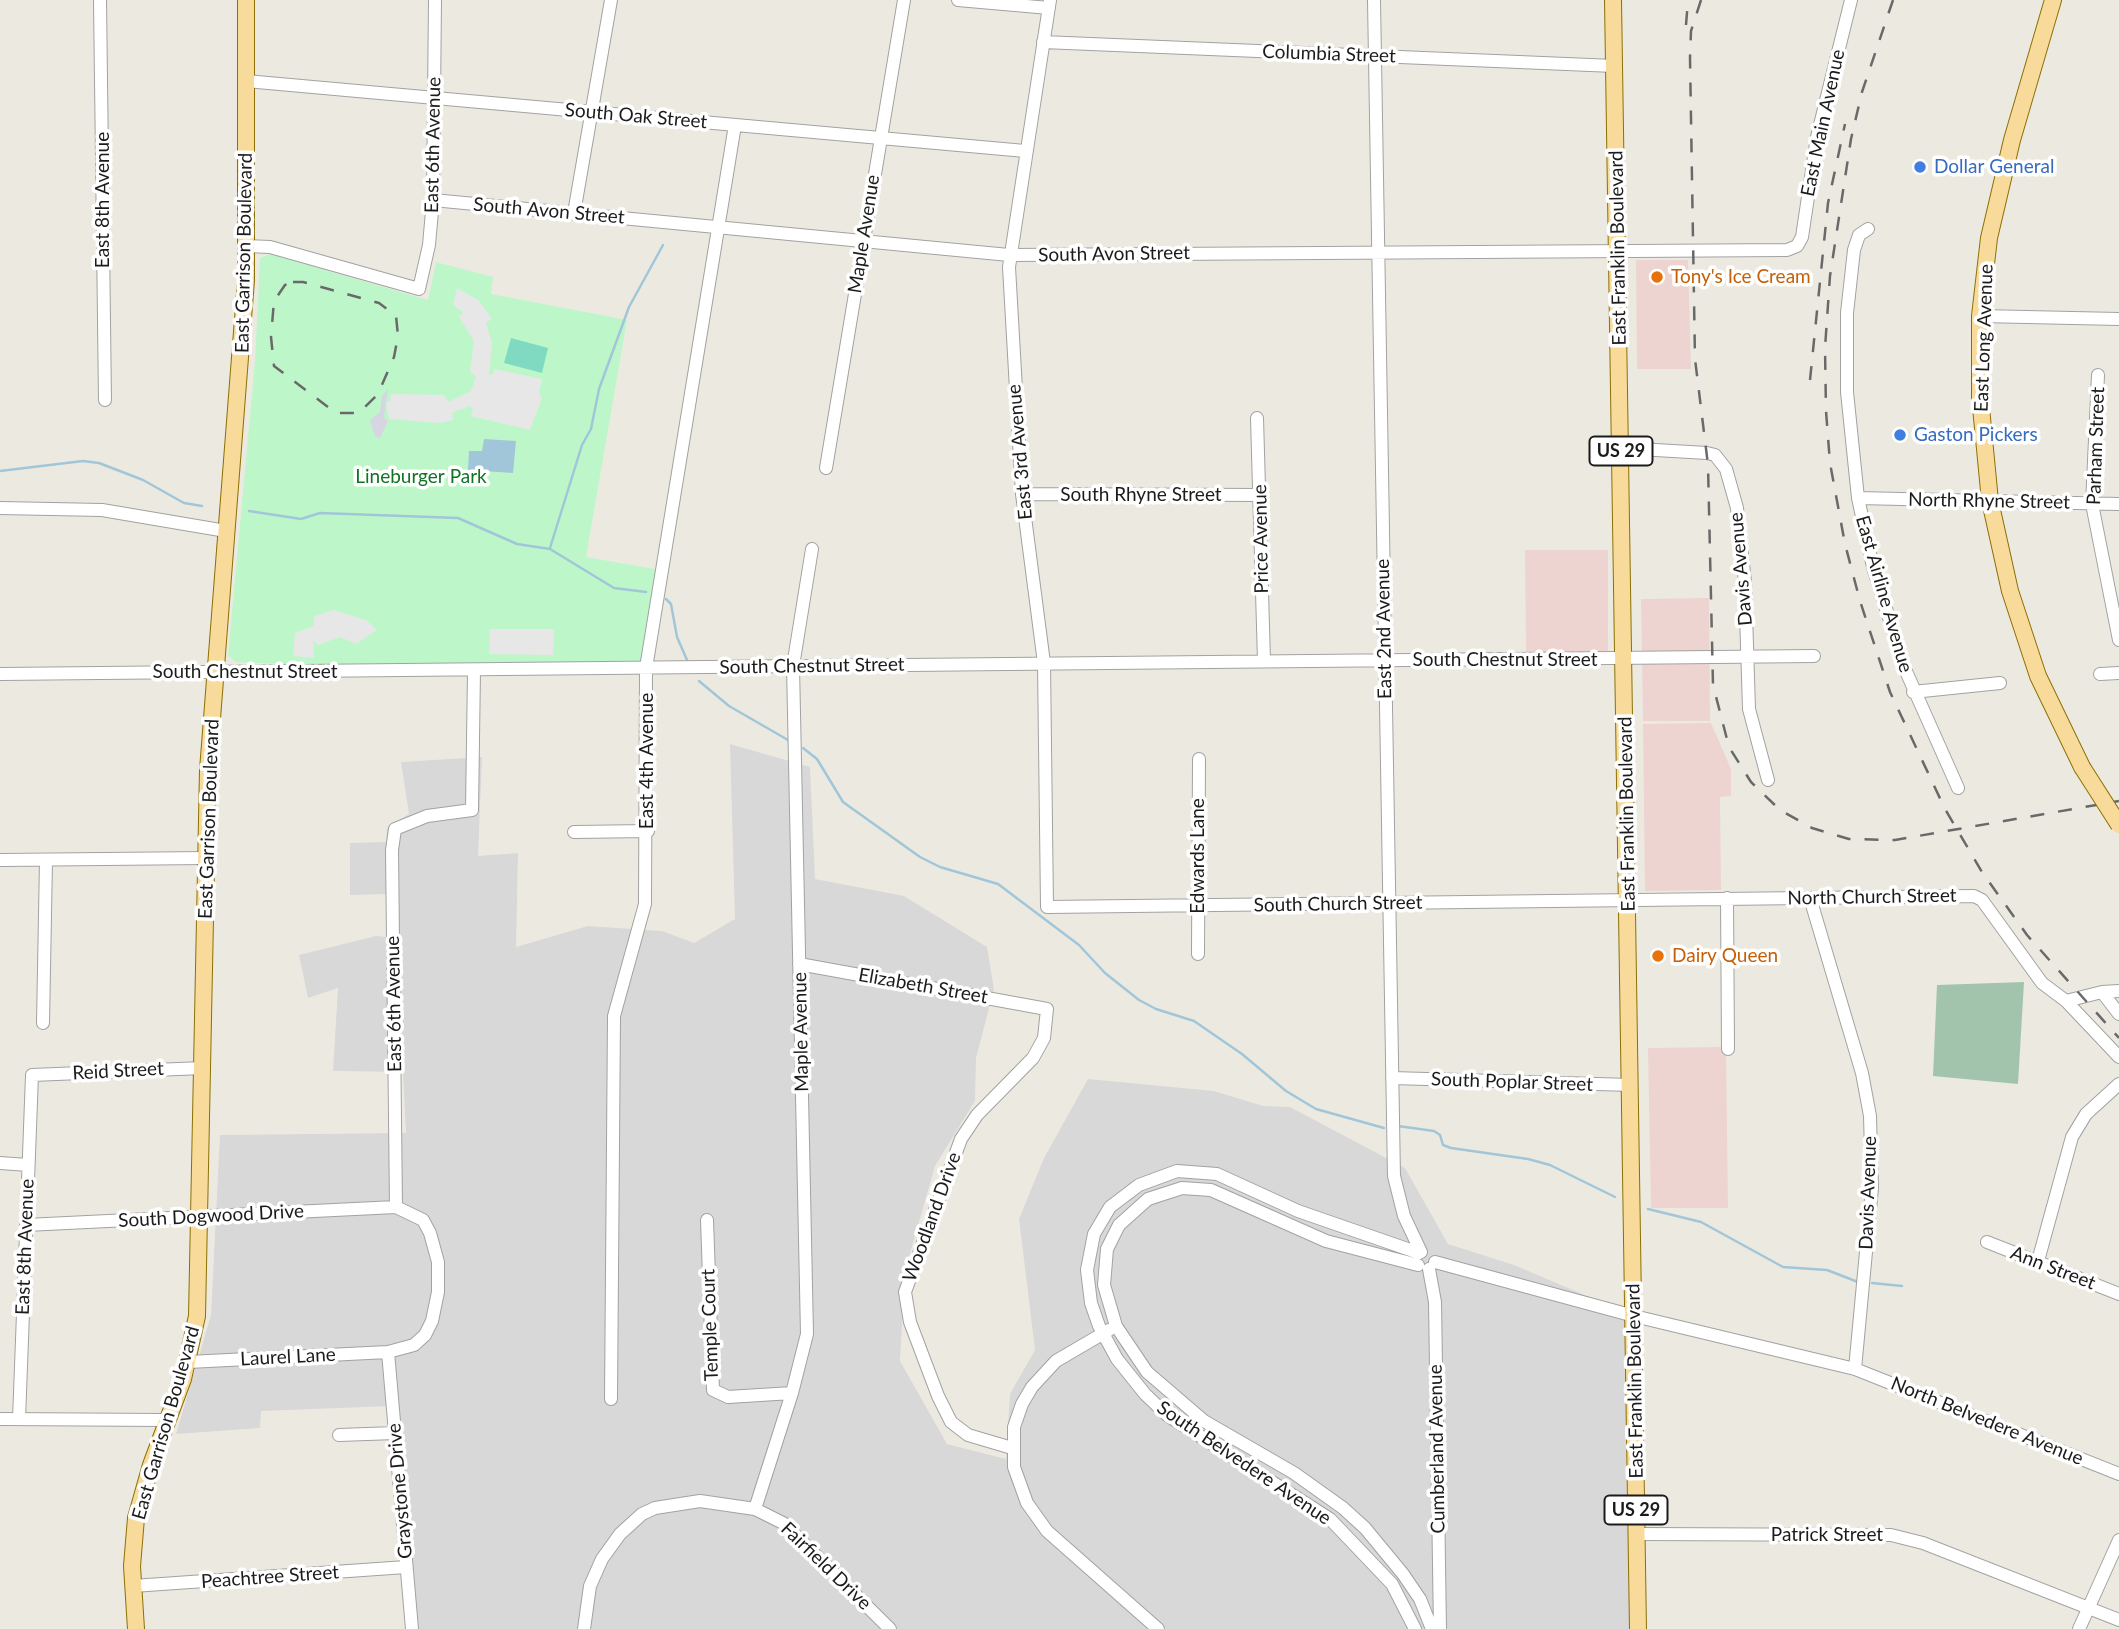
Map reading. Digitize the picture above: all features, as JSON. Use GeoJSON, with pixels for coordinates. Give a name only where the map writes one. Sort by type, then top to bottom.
{"type":"FeatureCollection","features":[{"type":"Feature","properties":{"kind":"main road","name":"East Garrison Boulevard"},"geometry":{"type":"LineString","coordinates":[[136,1629],[133,1586],[136,1518],[188,1362],[197,1317],[208,770],[241,361],[246,246],[246,0]]}},
{"type":"Feature","properties":{"kind":"main road","name":"East Franklin Boulevard"},"geometry":{"type":"LineString","coordinates":[[1613,0],[1629,900],[1638,1629]]}},
{"type":"Feature","properties":{"kind":"main road","name":"East Long Avenue"},"geometry":{"type":"LineString","coordinates":[[2053,0],[1999,191],[1986,260],[1980,316],[1980,397],[1990,501],[2021,629],[2054,712],[2082,767],[2119,825]]}},
{"type":"Feature","properties":{"kind":"street","name":"East 8th Avenue"},"geometry":{"type":"LineString","coordinates":[[100,0],[105,400]]}},
{"type":"Feature","properties":{"kind":"street","name":"East 6th Avenue"},"geometry":{"type":"LineString","coordinates":[[246,246],[270,247],[419,289],[429,245],[433,200],[435,0]]}},
{"type":"Feature","properties":{"kind":"street"},"geometry":{"type":"LineString","coordinates":[[574,214],[611,0]]}},
{"type":"Feature","properties":{"kind":"street","name":"Maple Avenue"},"geometry":{"type":"LineString","coordinates":[[825,468],[904,0]]}},
{"type":"Feature","properties":{"kind":"street"},"geometry":{"type":"LineString","coordinates":[[958,0],[1049,4]]}},
{"type":"Feature","properties":{"kind":"street","name":"East 2nd Avenue"},"geometry":{"type":"LineString","coordinates":[[1374,0],[1394,1176],[1404,1216],[1425,1261]]}},
{"type":"Feature","properties":{"kind":"street","name":"East Main Avenue"},"geometry":{"type":"LineString","coordinates":[[1797,246],[1802,237],[1817,136],[1851,0]]}},
{"type":"Feature","properties":{"kind":"street","name":"East 3rd Avenue"},"geometry":{"type":"LineString","coordinates":[[1048,907],[1044,663],[1022,494],[1012,362],[1009,255],[1049,4]]}},
{"type":"Feature","properties":{"kind":"street","name":"Columbia Street"},"geometry":{"type":"LineString","coordinates":[[1043,42],[1614,66]]}},
{"type":"Feature","properties":{"kind":"street","name":"South Oak Street"},"geometry":{"type":"LineString","coordinates":[[246,81],[1025,150]]}},
{"type":"Feature","properties":{"kind":"street","name":"East 4th Avenue"},"geometry":{"type":"LineString","coordinates":[[611,1399],[609,1290],[614,1016],[643,916],[648,831],[646,668],[735,125]]}},
{"type":"Feature","properties":{"kind":"street","name":"South Avon Street"},"geometry":{"type":"LineString","coordinates":[[433,200],[1009,255],[1787,250],[1797,246]]}},
{"type":"Feature","properties":{"kind":"street","name":"East Airline Avenue"},"geometry":{"type":"LineString","coordinates":[[1868,229],[1859,236],[1854,250],[1847,313],[1847,392],[1858,498],[1882,602],[1913,692],[1958,788]]}},
{"type":"Feature","properties":{"kind":"street"},"geometry":{"type":"LineString","coordinates":[[1980,316],[2119,319]]}},
{"type":"Feature","properties":{"kind":"street","name":"Parham Street"},"geometry":{"type":"LineString","coordinates":[[2098,375],[2092,504],[2119,640]]}},
{"type":"Feature","properties":{"kind":"street","name":"Price Avenue"},"geometry":{"type":"LineString","coordinates":[[1257,418],[1264,661]]}},
{"type":"Feature","properties":{"kind":"street","name":"Davis Avenue"},"geometry":{"type":"LineString","coordinates":[[1621,449],[1707,453],[1715,455],[1726,470],[1740,533],[1749,709],[1768,780]]}},
{"type":"Feature","properties":{"kind":"street","name":"South Rhyne Street"},"geometry":{"type":"LineString","coordinates":[[1022,494],[1261,495]]}},
{"type":"Feature","properties":{"kind":"street","name":"North Rhyne Street"},"geometry":{"type":"LineString","coordinates":[[1858,498],[2119,504]]}},
{"type":"Feature","properties":{"kind":"street"},"geometry":{"type":"LineString","coordinates":[[0,508],[102,510],[226,531]]}},
{"type":"Feature","properties":{"kind":"street","name":"Maple Avenue"},"geometry":{"type":"LineString","coordinates":[[755,1509],[792,1393],[807,1334],[793,666],[812,549]]}},
{"type":"Feature","properties":{"kind":"street","name":"South Chestnut Street"},"geometry":{"type":"LineString","coordinates":[[0,674],[1264,661],[1748,659],[1814,656]]}},
{"type":"Feature","properties":{"kind":"street","name":"East 6th Avenue"},"geometry":{"type":"LineString","coordinates":[[396,1207],[392,850],[395,829],[427,816],[472,810],[474,671]]}},
{"type":"Feature","properties":{"kind":"street"},"geometry":{"type":"LineString","coordinates":[[2100,674],[2119,673]]}},
{"type":"Feature","properties":{"kind":"street"},"geometry":{"type":"LineString","coordinates":[[1913,692],[2000,683]]}},
{"type":"Feature","properties":{"kind":"street","name":"Edwards Lane"},"geometry":{"type":"LineString","coordinates":[[1198,954],[1199,759]]}},
{"type":"Feature","properties":{"kind":"street"},"geometry":{"type":"LineString","coordinates":[[574,832],[648,831]]}},
{"type":"Feature","properties":{"kind":"street"},"geometry":{"type":"LineString","coordinates":[[0,860],[207,858]]}},
{"type":"Feature","properties":{"kind":"street"},"geometry":{"type":"LineString","coordinates":[[43,1023],[46,860]]}},
{"type":"Feature","properties":{"kind":"street","name":"North Church Street"},"geometry":{"type":"LineString","coordinates":[[1629,900],[1974,896],[1982,900],[2042,983],[2066,1001]]}},
{"type":"Feature","properties":{"kind":"street"},"geometry":{"type":"LineString","coordinates":[[1727,898],[1728,1049]]}},
{"type":"Feature","properties":{"kind":"street","name":"Davis Avenue"},"geometry":{"type":"LineString","coordinates":[[1810,898],[1862,1073],[1870,1116],[1872,1188],[1856,1369]]}},
{"type":"Feature","properties":{"kind":"street","name":"South Church Street"},"geometry":{"type":"LineString","coordinates":[[1048,907],[1629,900]]}},
{"type":"Feature","properties":{"kind":"street","name":"Elizabeth Street"},"geometry":{"type":"LineString","coordinates":[[799,964],[1047,1009]]}},
{"type":"Feature","properties":{"kind":"street"},"geometry":{"type":"LineString","coordinates":[[2119,991],[2102,992],[2066,1001],[2119,1057]]}},
{"type":"Feature","properties":{"kind":"street"},"geometry":{"type":"LineString","coordinates":[[2102,992],[2119,1014]]}},
{"type":"Feature","properties":{"kind":"street","name":"Woodland Drive"},"geometry":{"type":"LineString","coordinates":[[1012,1448],[968,1436],[951,1422],[938,1396],[910,1322],[905,1292],[961,1139],[977,1115],[1033,1058],[1044,1038],[1047,1009]]}},
{"type":"Feature","properties":{"kind":"street","name":"Reid Street"},"geometry":{"type":"LineString","coordinates":[[32,1075],[203,1068]]}},
{"type":"Feature","properties":{"kind":"street","name":"East 8th Avenue"},"geometry":{"type":"LineString","coordinates":[[19,1419],[32,1075]]}},
{"type":"Feature","properties":{"kind":"street","name":"South Poplar Street"},"geometry":{"type":"LineString","coordinates":[[1392,1078],[1631,1085]]}},
{"type":"Feature","properties":{"kind":"street"},"geometry":{"type":"LineString","coordinates":[[2038,1261],[2072,1137],[2086,1114],[2119,1084]]}},
{"type":"Feature","properties":{"kind":"street"},"geometry":{"type":"LineString","coordinates":[[0,1163],[28,1166]]}},
{"type":"Feature","properties":{"kind":"street","name":"South Belvedere Avenue"},"geometry":{"type":"LineString","coordinates":[[1415,1629],[1408,1610],[1392,1584],[1345,1533],[1294,1494],[1167,1415],[1126,1371],[1103,1334],[1094,1312],[1087,1282],[1088,1260],[1094,1234],[1104,1216],[1119,1199],[1139,1185],[1163,1174],[1190,1171],[1217,1174],[1298,1211],[1425,1261]]}},
{"type":"Feature","properties":{"kind":"street","name":"South Belvedere Avenue"},"geometry":{"type":"LineString","coordinates":[[1432,1629],[1412,1586],[1365,1528],[1319,1489],[1192,1412],[1147,1372],[1116,1326],[1104,1285],[1107,1250],[1128,1215],[1148,1199],[1170,1190],[1211,1189],[1326,1241],[1425,1261],[1634,1316],[1856,1369]]}},
{"type":"Feature","properties":{"kind":"street"},"geometry":{"type":"LineString","coordinates":[[388,1352],[414,1345],[425,1335],[438,1292],[438,1262],[430,1233],[423,1220],[396,1207]]}},
{"type":"Feature","properties":{"kind":"street","name":"South Dogwood Drive"},"geometry":{"type":"LineString","coordinates":[[26,1225],[396,1207]]}},
{"type":"Feature","properties":{"kind":"street","name":"Temple Court"},"geometry":{"type":"LineString","coordinates":[[707,1220],[713,1390],[728,1397],[792,1393]]}},
{"type":"Feature","properties":{"kind":"street","name":"Ann Street"},"geometry":{"type":"LineString","coordinates":[[1987,1242],[2119,1294]]}},
{"type":"Feature","properties":{"kind":"street","name":"Cumberland Avenue"},"geometry":{"type":"LineString","coordinates":[[1425,1261],[1436,1302],[1440,1629]]}},
{"type":"Feature","properties":{"kind":"street"},"geometry":{"type":"LineString","coordinates":[[1116,1326],[1056,1361],[1038,1379],[1022,1404],[1012,1448],[1018,1484],[1038,1521],[1158,1629]]}},
{"type":"Feature","properties":{"kind":"street","name":"Laurel Lane"},"geometry":{"type":"LineString","coordinates":[[188,1362],[388,1352]]}},
{"type":"Feature","properties":{"kind":"street","name":"Graystone Drive"},"geometry":{"type":"LineString","coordinates":[[388,1352],[412,1629]]}},
{"type":"Feature","properties":{"kind":"street","name":"North Belvedere Avenue"},"geometry":{"type":"LineString","coordinates":[[1856,1369],[2119,1474]]}},
{"type":"Feature","properties":{"kind":"street"},"geometry":{"type":"LineString","coordinates":[[0,1419],[167,1420]]}},
{"type":"Feature","properties":{"kind":"street"},"geometry":{"type":"LineString","coordinates":[[339,1435],[395,1433]]}},
{"type":"Feature","properties":{"kind":"street","name":"Fairfield Drive"},"geometry":{"type":"LineString","coordinates":[[584,1629],[587,1601],[596,1572],[620,1534],[642,1514],[670,1505],[700,1500],[755,1509],[783,1523],[890,1629]]}},
{"type":"Feature","properties":{"kind":"street","name":"Patrick Street"},"geometry":{"type":"LineString","coordinates":[[1637,1534],[1891,1535],[1923,1544],[2119,1620]]}},
{"type":"Feature","properties":{"kind":"street"},"geometry":{"type":"LineString","coordinates":[[2079,1629],[2119,1541]]}},
{"type":"Feature","properties":{"kind":"street","name":"Peachtree Street"},"geometry":{"type":"LineString","coordinates":[[133,1586],[406,1567]]}},
{"type":"Feature","properties":{"kind":"shaded area"},"geometry":{"type":"Polygon","coordinates":[[[1636,260],[1688,260],[1691,369],[1637,369],[1636,260]]]}},
{"type":"Feature","properties":{"kind":"shaded area"},"geometry":{"type":"Polygon","coordinates":[[[457,288],[478,300],[492,319],[486,323],[492,343],[489,374],[493,375],[494,369],[542,379],[539,392],[542,398],[530,430],[471,416],[473,408],[469,406],[452,413],[453,420],[438,423],[389,419],[386,402],[390,402],[391,394],[444,395],[448,402],[471,391],[476,376],[470,372],[474,341],[459,317],[463,312],[453,305],[457,288]]]}},
{"type":"Feature","properties":{"kind":"shaded area"},"geometry":{"type":"Polygon","coordinates":[[[388,389],[384,417],[388,421],[380,438],[375,436],[370,420],[380,412],[382,396],[388,389]]]}},
{"type":"Feature","properties":{"kind":"shaded area"},"geometry":{"type":"Polygon","coordinates":[[[1525,550],[1608,550],[1608,651],[1526,652],[1525,550]]]}},
{"type":"Feature","properties":{"kind":"shaded area"},"geometry":{"type":"Polygon","coordinates":[[[1709,598],[1710,721],[1643,721],[1641,599],[1709,598]]]}},
{"type":"Feature","properties":{"kind":"shaded area"},"geometry":{"type":"Polygon","coordinates":[[[334,610],[366,620],[377,630],[356,644],[340,637],[318,645],[313,640],[314,658],[293,656],[295,633],[314,626],[314,616],[334,610]]]}},
{"type":"Feature","properties":{"kind":"shaded area"},"geometry":{"type":"Polygon","coordinates":[[[490,629],[554,629],[553,655],[489,654],[490,629]]]}},
{"type":"Feature","properties":{"kind":"shaded area"},"geometry":{"type":"Polygon","coordinates":[[[1711,723],[1731,769],[1731,796],[1720,797],[1721,890],[1645,891],[1643,724],[1711,723]]]}},
{"type":"Feature","properties":{"kind":"shaded area"},"geometry":{"type":"Polygon","coordinates":[[[730,744],[810,767],[815,879],[904,896],[987,947],[994,989],[976,1058],[975,1101],[935,1166],[905,1271],[900,1361],[947,1444],[1006,1459],[1010,1394],[1035,1350],[1019,1219],[1044,1158],[1088,1079],[1214,1091],[1263,1106],[1290,1107],[1405,1168],[1448,1244],[1514,1265],[1634,1316],[1631,1629],[412,1629],[392,1406],[261,1411],[260,1428],[176,1434],[211,1315],[220,1135],[406,1133],[403,1072],[333,1071],[338,988],[308,998],[299,955],[376,936],[386,937],[386,894],[350,895],[350,843],[386,842],[387,828],[409,814],[401,762],[482,757],[478,856],[518,853],[516,947],[588,926],[662,931],[694,943],[735,919],[730,744]]]}},
{"type":"Feature","properties":{"kind":"shaded area"},"geometry":{"type":"Polygon","coordinates":[[[1726,1047],[1728,1208],[1651,1208],[1648,1048],[1726,1047]]]}},
{"type":"Feature","properties":{"kind":"green space","name":"Lineburger Park"},"geometry":{"type":"Polygon","coordinates":[[[270,254],[428,300],[436,262],[493,277],[491,294],[627,320],[586,557],[655,569],[641,661],[322,666],[236,662],[228,656],[255,361],[260,258],[270,254]]]}},
{"type":"Feature","properties":{"kind":"green space"},"geometry":{"type":"Polygon","coordinates":[[[511,338],[548,348],[542,373],[504,363],[511,338]]]}},
{"type":"Feature","properties":{"kind":"green space"},"geometry":{"type":"Polygon","coordinates":[[[2024,982],[2018,1084],[1933,1076],[1937,985],[2024,982]]]}},
{"type":"Feature","properties":{"kind":"water"},"geometry":{"type":"Polygon","coordinates":[[[484,439],[516,441],[513,473],[468,470],[469,451],[482,451],[484,439]]]}},
{"type":"Feature","properties":{"kind":"waterway"},"geometry":{"type":"LineString","coordinates":[[550,548],[582,445],[591,429],[599,389],[629,307],[663,245]]}},
{"type":"Feature","properties":{"kind":"waterway"},"geometry":{"type":"LineString","coordinates":[[0,471],[83,461],[99,463],[143,480],[184,503],[202,506]]}},
{"type":"Feature","properties":{"kind":"waterway"},"geometry":{"type":"LineString","coordinates":[[249,511],[301,519],[320,513],[458,518],[517,544],[550,549],[614,588],[646,592]]}},
{"type":"Feature","properties":{"kind":"waterway"},"geometry":{"type":"LineString","coordinates":[[666,599],[671,604],[677,637],[687,660]]}},
{"type":"Feature","properties":{"kind":"waterway"},"geometry":{"type":"LineString","coordinates":[[699,681],[729,706],[788,740]]}},
{"type":"Feature","properties":{"kind":"waterway"},"geometry":{"type":"LineString","coordinates":[[803,748],[817,759],[843,802],[920,857],[940,867],[998,884],[1079,945],[1105,973],[1139,1000],[1156,1009],[1194,1021],[1242,1054],[1286,1091],[1316,1109],[1384,1128]]}},
{"type":"Feature","properties":{"kind":"waterway"},"geometry":{"type":"LineString","coordinates":[[1398,1126],[1434,1131],[1440,1135],[1443,1145],[1451,1148],[1528,1159],[1550,1165],[1615,1197]]}},
{"type":"Feature","properties":{"kind":"waterway"},"geometry":{"type":"LineString","coordinates":[[1648,1209],[1701,1222],[1783,1267],[1827,1270],[1858,1282]]}},
{"type":"Feature","properties":{"kind":"waterway"},"geometry":{"type":"LineString","coordinates":[[1872,1283],[1902,1286]]}},
{"type":"Feature","properties":{"kind":"railway"},"geometry":{"type":"LineString","coordinates":[[1686,25],[1688,0]]}},
{"type":"Feature","properties":{"kind":"railway"},"geometry":{"type":"LineString","coordinates":[[1701,0],[1691,31],[1690,58],[1695,359],[1708,465],[1713,685],[1729,747],[1751,782],[1780,810],[1812,828],[1849,839],[1895,840],[2119,801]]}},
{"type":"Feature","properties":{"kind":"railway"},"geometry":{"type":"LineString","coordinates":[[1893,0],[1862,92],[1851,139],[1830,276],[1825,348],[1826,411],[1830,463],[1845,544],[1860,601],[1890,692],[1945,809],[1982,872],[2027,935],[2119,1038]]}},
{"type":"Feature","properties":{"kind":"railway"},"geometry":{"type":"LineString","coordinates":[[1810,380],[1828,203],[1845,124]]}},
{"type":"Feature","properties":{"kind":"railway"},"geometry":{"type":"LineString","coordinates":[[293,282],[303,282],[379,303],[396,316],[398,336],[394,357],[378,394],[359,413],[336,413],[274,366],[271,337],[274,301],[285,285],[293,282]]}},
{"type":"Feature","properties":{"kind":"place","name":"Dollar General"},"geometry":{"type":"Point","coordinates":[1920,167]}},
{"type":"Feature","properties":{"kind":"place","name":"Tony's Ice Cream"},"geometry":{"type":"Point","coordinates":[1657,277]}},
{"type":"Feature","properties":{"kind":"place","name":"Gaston Pickers"},"geometry":{"type":"Point","coordinates":[1900,435]}},
{"type":"Feature","properties":{"kind":"place","name":"Dairy Queen"},"geometry":{"type":"Point","coordinates":[1658,956]}}]}
